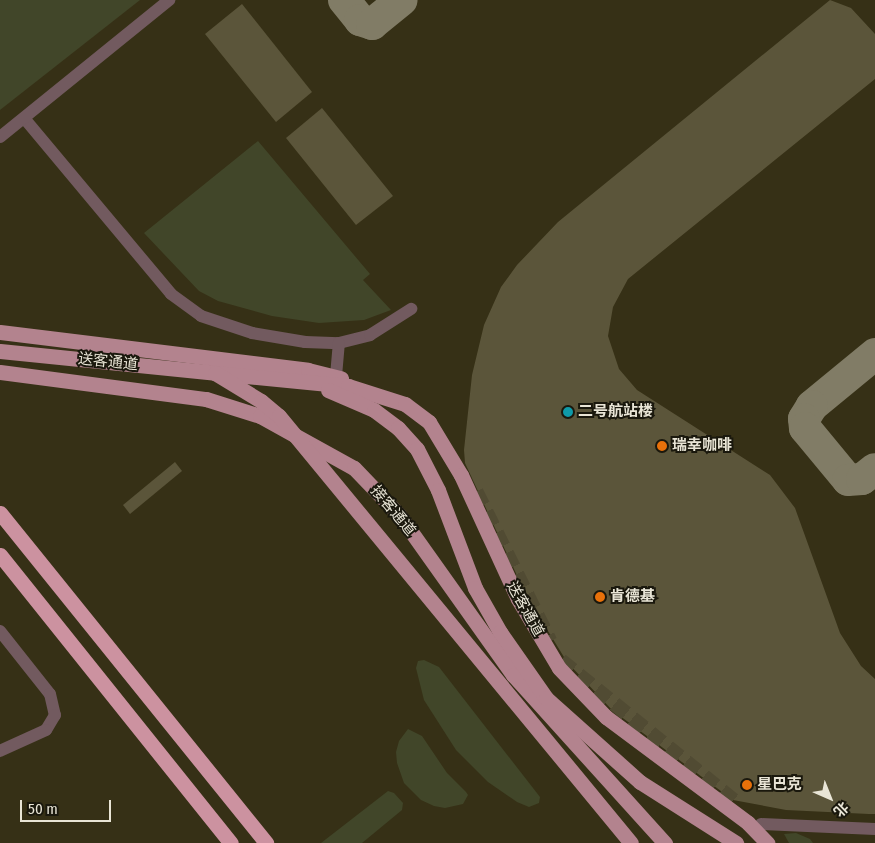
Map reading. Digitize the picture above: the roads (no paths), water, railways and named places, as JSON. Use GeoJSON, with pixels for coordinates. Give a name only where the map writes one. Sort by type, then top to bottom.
{"type":"FeatureCollection","features":[{"type":"Feature","properties":{"kind":"highway"},"geometry":{"type":"LineString","coordinates":[[0,512],[266,843]]}},
{"type":"Feature","properties":{"kind":"highway"},"geometry":{"type":"LineString","coordinates":[[0,555],[230,843]]}},
{"type":"Feature","properties":{"kind":"main road"},"geometry":{"type":"LineString","coordinates":[[0,332],[336,376],[397,394],[416,404],[441,427],[465,469]]}},
{"type":"Feature","properties":{"kind":"main road","name":"送客通道"},"geometry":{"type":"LineString","coordinates":[[0,350],[348,386],[377,393],[415,410],[429,422],[461,475],[518,599],[559,668],[606,717],[748,823],[767,843]]}},
{"type":"Feature","properties":{"kind":"main road","name":"接客通道"},"geometry":{"type":"LineString","coordinates":[[0,372],[206,399],[260,416],[354,468],[400,516],[513,675],[665,843]]}},
{"type":"Feature","properties":{"kind":"main road","name":"送客通道"},"geometry":{"type":"LineString","coordinates":[[215,373],[252,394],[279,416],[631,843]]}},
{"type":"Feature","properties":{"kind":"main road","name":"送客通道"},"geometry":{"type":"LineString","coordinates":[[309,383],[361,403],[413,443],[438,490],[475,588],[500,632],[546,698],[640,782],[736,843]]}},
{"type":"Feature","properties":{"kind":"main road"},"geometry":{"type":"LineString","coordinates":[[735,800],[778,843]]}},
{"type":"Feature","properties":{"kind":"street"},"geometry":{"type":"LineString","coordinates":[[0,137],[169,0]]}},
{"type":"Feature","properties":{"kind":"street"},"geometry":{"type":"LineString","coordinates":[[24,118],[128,244],[185,306],[215,323],[234,329],[305,342],[340,343],[370,334],[411,310]]}},
{"type":"Feature","properties":{"kind":"street"},"geometry":{"type":"LineString","coordinates":[[336,376],[340,343]]}},
{"type":"Feature","properties":{"kind":"street"},"geometry":{"type":"LineString","coordinates":[[0,631],[50,694],[55,715],[46,730],[0,752]]}},
{"type":"Feature","properties":{"kind":"street"},"geometry":{"type":"LineString","coordinates":[[761,824],[875,829]]}},
{"type":"Feature","properties":{"kind":"tunnel"},"geometry":{"type":"LineString","coordinates":[[476,491],[550,641]]}},
{"type":"Feature","properties":{"kind":"tunnel"},"geometry":{"type":"LineString","coordinates":[[561,660],[735,801]]}},
{"type":"Feature","properties":{"kind":"place","name":"二号航站楼"},"geometry":{"type":"Point","coordinates":[568,412]}},
{"type":"Feature","properties":{"kind":"place","name":"瑞幸咖啡"},"geometry":{"type":"Point","coordinates":[662,446]}},
{"type":"Feature","properties":{"kind":"place","name":"肯德基"},"geometry":{"type":"Point","coordinates":[600,597]}},
{"type":"Feature","properties":{"kind":"place","name":"星巴克"},"geometry":{"type":"Point","coordinates":[747,785]}}]}
